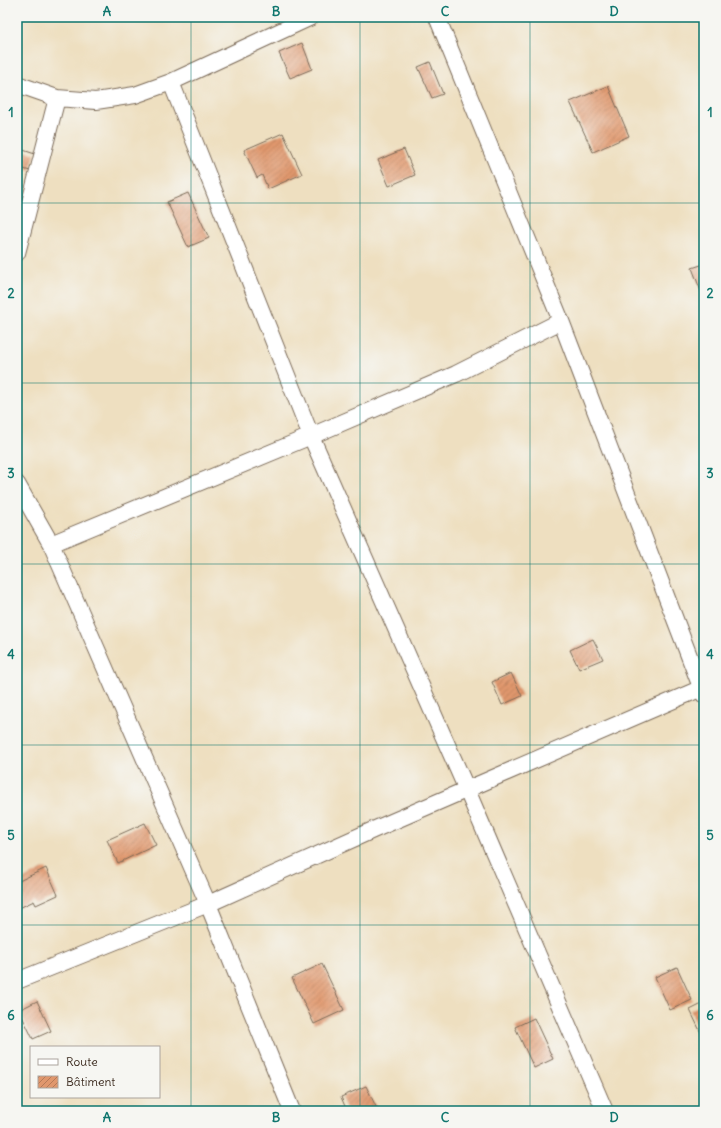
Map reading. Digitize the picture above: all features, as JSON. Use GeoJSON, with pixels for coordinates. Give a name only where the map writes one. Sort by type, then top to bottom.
{"type":"FeatureCollection","features":[{"type":"Feature","properties":{"kind":"street"},"geometry":{"type":"LineString","coordinates":[[17,84],[57,98],[96,101],[135,95],[171,82],[311,17]]}},
{"type":"Feature","properties":{"kind":"street"},"geometry":{"type":"LineString","coordinates":[[17,981],[208,904],[373,830],[703,690],[562,321],[437,17]]}},
{"type":"Feature","properties":{"kind":"street"},"geometry":{"type":"LineString","coordinates":[[171,82],[312,436],[467,790],[605,1111]]}},
{"type":"Feature","properties":{"kind":"street"},"geometry":{"type":"LineString","coordinates":[[17,253],[57,98]]}},
{"type":"Feature","properties":{"kind":"street"},"geometry":{"type":"LineString","coordinates":[[52,544],[312,436],[456,374],[562,321]]}},
{"type":"Feature","properties":{"kind":"street"},"geometry":{"type":"LineString","coordinates":[[17,484],[52,544],[208,904],[292,1111]]}},
{"type":"Feature","properties":{"kind":"building"},"geometry":{"type":"Polygon","coordinates":[[[302,43],[312,69],[290,78],[279,53],[302,43]]]}},
{"type":"Feature","properties":{"kind":"building"},"geometry":{"type":"Polygon","coordinates":[[[430,62],[443,94],[432,98],[418,67],[430,62]]]}},
{"type":"Feature","properties":{"kind":"building"},"geometry":{"type":"Polygon","coordinates":[[[608,86],[629,136],[593,152],[570,102],[608,86]]]}},
{"type":"Feature","properties":{"kind":"building"},"geometry":{"type":"Polygon","coordinates":[[[283,133],[302,174],[268,189],[262,175],[257,178],[244,150],[283,133]]]}},
{"type":"Feature","properties":{"kind":"building"},"geometry":{"type":"Polygon","coordinates":[[[17,148],[35,154],[30,171],[17,167],[17,148]]]}},
{"type":"Feature","properties":{"kind":"building"},"geometry":{"type":"Polygon","coordinates":[[[404,149],[415,175],[389,186],[378,160],[404,149]]]}},
{"type":"Feature","properties":{"kind":"building"},"geometry":{"type":"Polygon","coordinates":[[[188,193],[209,238],[188,247],[167,202],[188,193]]]}},
{"type":"Feature","properties":{"kind":"building"},"geometry":{"type":"Polygon","coordinates":[[[704,264],[704,299],[692,268],[704,264]]]}},
{"type":"Feature","properties":{"kind":"building"},"geometry":{"type":"Polygon","coordinates":[[[593,639],[603,659],[579,669],[570,650],[593,639]]]}},
{"type":"Feature","properties":{"kind":"building"},"geometry":{"type":"Polygon","coordinates":[[[511,673],[522,696],[502,705],[492,682],[511,673]]]}},
{"type":"Feature","properties":{"kind":"building"},"geometry":{"type":"Polygon","coordinates":[[[145,823],[156,845],[118,863],[107,840],[145,823]]]}},
{"type":"Feature","properties":{"kind":"building"},"geometry":{"type":"Polygon","coordinates":[[[46,868],[58,895],[36,905],[34,901],[17,909],[17,882],[46,868]]]}},
{"type":"Feature","properties":{"kind":"building"},"geometry":{"type":"Polygon","coordinates":[[[322,964],[344,1010],[314,1024],[292,978],[322,964]]]}},
{"type":"Feature","properties":{"kind":"building"},"geometry":{"type":"Polygon","coordinates":[[[677,967],[692,1000],[670,1010],[655,977],[677,967]]]}},
{"type":"Feature","properties":{"kind":"building"},"geometry":{"type":"Polygon","coordinates":[[[37,1001],[51,1031],[33,1039],[19,1010],[37,1001]]]}},
{"type":"Feature","properties":{"kind":"building"},"geometry":{"type":"Polygon","coordinates":[[[704,1003],[704,1035],[702,1035],[690,1010],[704,1003]]]}},
{"type":"Feature","properties":{"kind":"building"},"geometry":{"type":"Polygon","coordinates":[[[534,1018],[553,1059],[534,1068],[515,1027],[534,1018]]]}},
{"type":"Feature","properties":{"kind":"building"},"geometry":{"type":"Polygon","coordinates":[[[366,1086],[378,1111],[347,1111],[341,1097],[366,1086]]]}}]}
